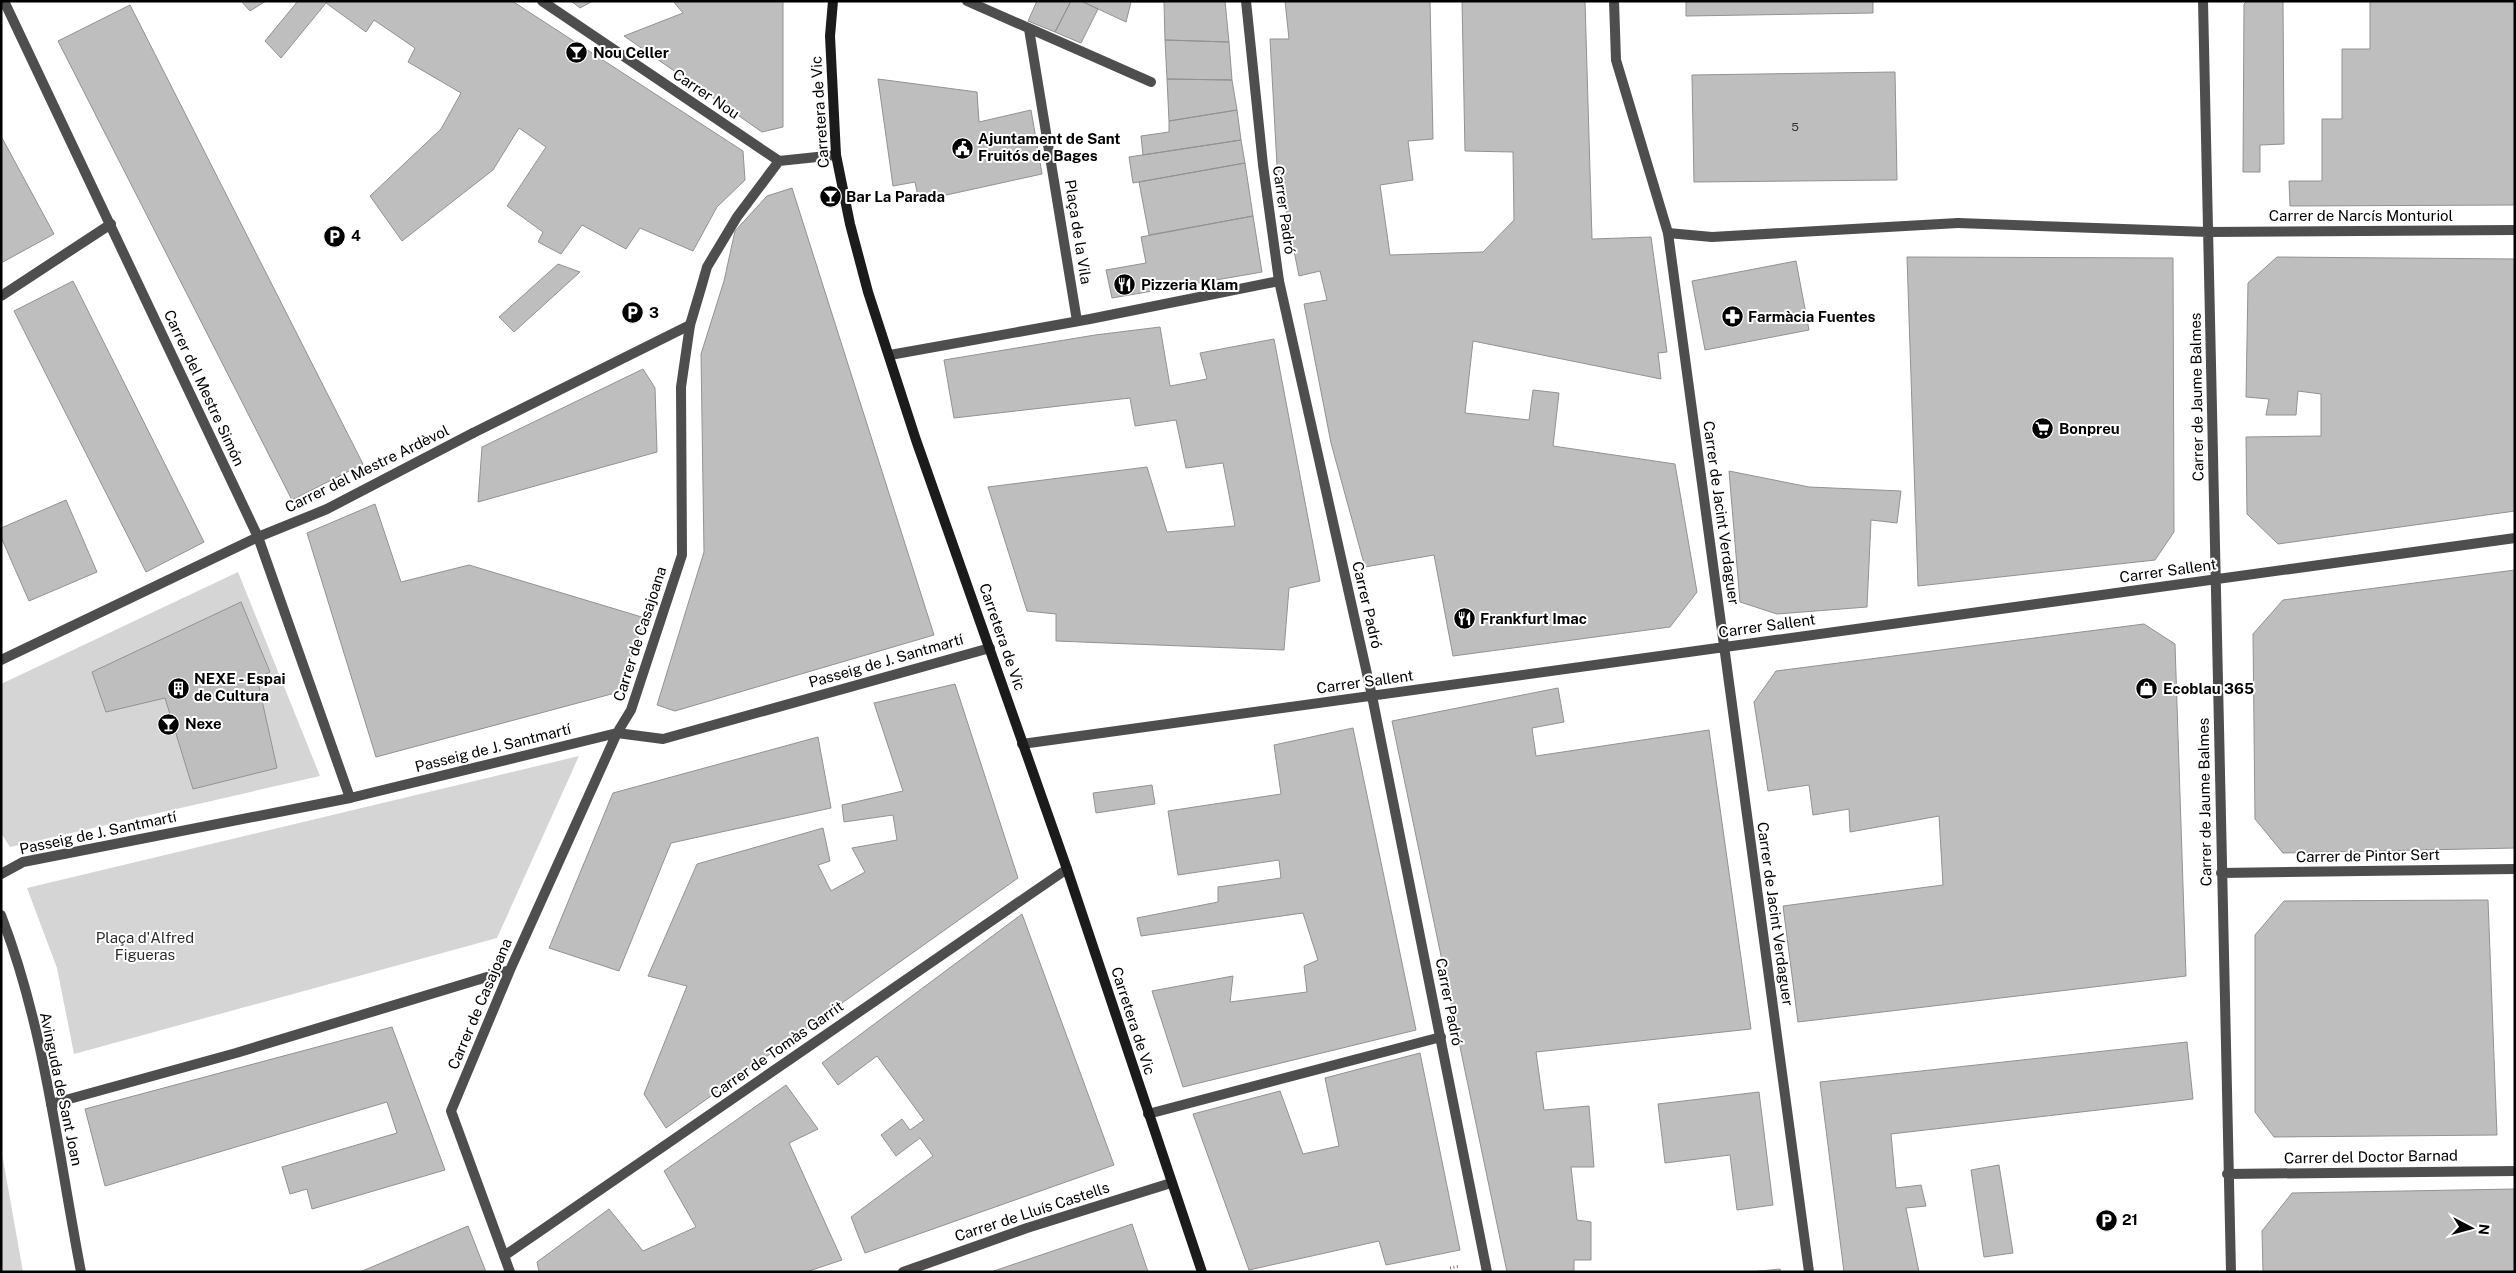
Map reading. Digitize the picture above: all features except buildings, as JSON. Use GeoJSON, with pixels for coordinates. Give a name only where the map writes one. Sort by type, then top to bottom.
{"type":"FeatureCollection","features":[{"type":"Feature","properties":{"kind":"main road","name":"Carretera de Vic"},"geometry":{"type":"LineString","coordinates":[[833,1],[830,36],[836,155],[854,241],[868,292],[916,440],[1067,869],[1202,1272]]}},
{"type":"Feature","properties":{"kind":"street","name":"Carrer del Mestre Simón"},"geometry":{"type":"LineString","coordinates":[[4,1],[258,537],[350,798]]}},
{"type":"Feature","properties":{"kind":"street","name":"Carrer Nou"},"geometry":{"type":"LineString","coordinates":[[542,1],[779,160]]}},
{"type":"Feature","properties":{"kind":"street"},"geometry":{"type":"LineString","coordinates":[[967,1],[1151,82]]}},
{"type":"Feature","properties":{"kind":"street","name":"Carrer Padró"},"geometry":{"type":"LineString","coordinates":[[1246,1],[1262,165],[1279,281],[1372,696],[1487,1272]]}},
{"type":"Feature","properties":{"kind":"street","name":"Carrer de Jacint Verdaguer"},"geometry":{"type":"LineString","coordinates":[[1614,1],[1616,60],[1668,233],[1809,1272]]}},
{"type":"Feature","properties":{"kind":"street","name":"Carrer de Jaume Balmes"},"geometry":{"type":"LineString","coordinates":[[2203,1],[2227,1174],[2231,1272]]}},
{"type":"Feature","properties":{"kind":"street","name":"Plaça de la Vila"},"geometry":{"type":"LineString","coordinates":[[1029,28],[1077,321]]}},
{"type":"Feature","properties":{"kind":"street"},"geometry":{"type":"LineString","coordinates":[[779,160],[836,155]]}},
{"type":"Feature","properties":{"kind":"street","name":"Carrer de Casajoana"},"geometry":{"type":"LineString","coordinates":[[510,1272],[452,1111],[510,970],[617,733],[632,710],[682,555],[681,387],[690,325],[707,268],[737,217],[779,160]]}},
{"type":"Feature","properties":{"kind":"street","name":"Carrer de Narcís Monturiol"},"geometry":{"type":"LineString","coordinates":[[1668,233],[1712,237],[1958,223],[2208,232],[2515,230]]}},
{"type":"Feature","properties":{"kind":"street"},"geometry":{"type":"LineString","coordinates":[[1,296],[111,224]]}},
{"type":"Feature","properties":{"kind":"street"},"geometry":{"type":"LineString","coordinates":[[890,355],[1077,321],[1279,281]]}},
{"type":"Feature","properties":{"kind":"street","name":"Carrer del Mestre Ardèvol"},"geometry":{"type":"LineString","coordinates":[[1,660],[258,537],[327,509],[690,325]]}},
{"type":"Feature","properties":{"kind":"street","name":"Carrer Sallent"},"geometry":{"type":"LineString","coordinates":[[1022,744],[2515,538]]}},
{"type":"Feature","properties":{"kind":"street","name":"Passeig de J. Santmartí"},"geometry":{"type":"LineString","coordinates":[[1,874],[23,862],[350,798],[617,733],[663,739],[990,648]]}},
{"type":"Feature","properties":{"kind":"street","name":"Carrer de Tomàs Garrit"},"geometry":{"type":"LineString","coordinates":[[504,1256],[1067,869]]}},
{"type":"Feature","properties":{"kind":"street","name":"Carrer de Pintor Sert"},"geometry":{"type":"LineString","coordinates":[[2222,872],[2515,869]]}},
{"type":"Feature","properties":{"kind":"street","name":"Avinguda de Sant Joan"},"geometry":{"type":"LineString","coordinates":[[1,915],[13,946],[24,987],[51,1104],[81,1272]]}},
{"type":"Feature","properties":{"kind":"street"},"geometry":{"type":"LineString","coordinates":[[51,1104],[236,1053],[510,970]]}},
{"type":"Feature","properties":{"kind":"street"},"geometry":{"type":"LineString","coordinates":[[1148,1114],[1441,1037]]}},
{"type":"Feature","properties":{"kind":"street","name":"Carrer del Doctor Barnad"},"geometry":{"type":"LineString","coordinates":[[2227,1174],[2515,1171]]}},
{"type":"Feature","properties":{"kind":"street","name":"Carrer de Lluís Castells"},"geometry":{"type":"LineString","coordinates":[[903,1272],[1027,1228],[1171,1183]]}},
{"type":"Feature","properties":{"kind":"green space"},"geometry":{"type":"Polygon","coordinates":[[[238,572],[320,776],[10,847],[1,833],[1,684],[238,572]]]}},
{"type":"Feature","properties":{"kind":"green space","name":"Plaça d'Alfred Figueras"},"geometry":{"type":"Polygon","coordinates":[[[579,756],[497,938],[74,1054],[57,968],[27,888],[579,756]]]}},
{"type":"Feature","properties":{"kind":"green space"},"geometry":{"type":"Polygon","coordinates":[[[1,1148],[23,1272],[1,1272],[1,1148]]]}},
{"type":"Feature","properties":{"kind":"place","name":"Nou Celler"},"geometry":{"type":"Point","coordinates":[577,53]}},
{"type":"Feature","properties":{"kind":"place","name":"Ajuntament de Sant Fruitós de Bages"},"geometry":{"type":"Point","coordinates":[962,148]}},
{"type":"Feature","properties":{"kind":"place","name":"Bar La Parada"},"geometry":{"type":"Point","coordinates":[830,197]}},
{"type":"Feature","properties":{"kind":"place","name":"4"},"geometry":{"type":"Point","coordinates":[335,236]}},
{"type":"Feature","properties":{"kind":"place","name":"Pizzeria Klam"},"geometry":{"type":"Point","coordinates":[1125,285]}},
{"type":"Feature","properties":{"kind":"place","name":"3"},"geometry":{"type":"Point","coordinates":[633,313]}},
{"type":"Feature","properties":{"kind":"place","name":"Farmàcia Fuentes"},"geometry":{"type":"Point","coordinates":[1732,317]}},
{"type":"Feature","properties":{"kind":"place","name":"Bonpreu"},"geometry":{"type":"Point","coordinates":[2043,429]}},
{"type":"Feature","properties":{"kind":"place","name":"Frankfurt Imac"},"geometry":{"type":"Point","coordinates":[1464,619]}},
{"type":"Feature","properties":{"kind":"place","name":"NEXE - Espai de Cultura"},"geometry":{"type":"Point","coordinates":[178,688]}},
{"type":"Feature","properties":{"kind":"place","name":"Ecoblau 365"},"geometry":{"type":"Point","coordinates":[2147,689]}},
{"type":"Feature","properties":{"kind":"place","name":"Nexe"},"geometry":{"type":"Point","coordinates":[169,724]}},
{"type":"Feature","properties":{"kind":"place","name":"21"},"geometry":{"type":"Point","coordinates":[2106,1220]}}]}
